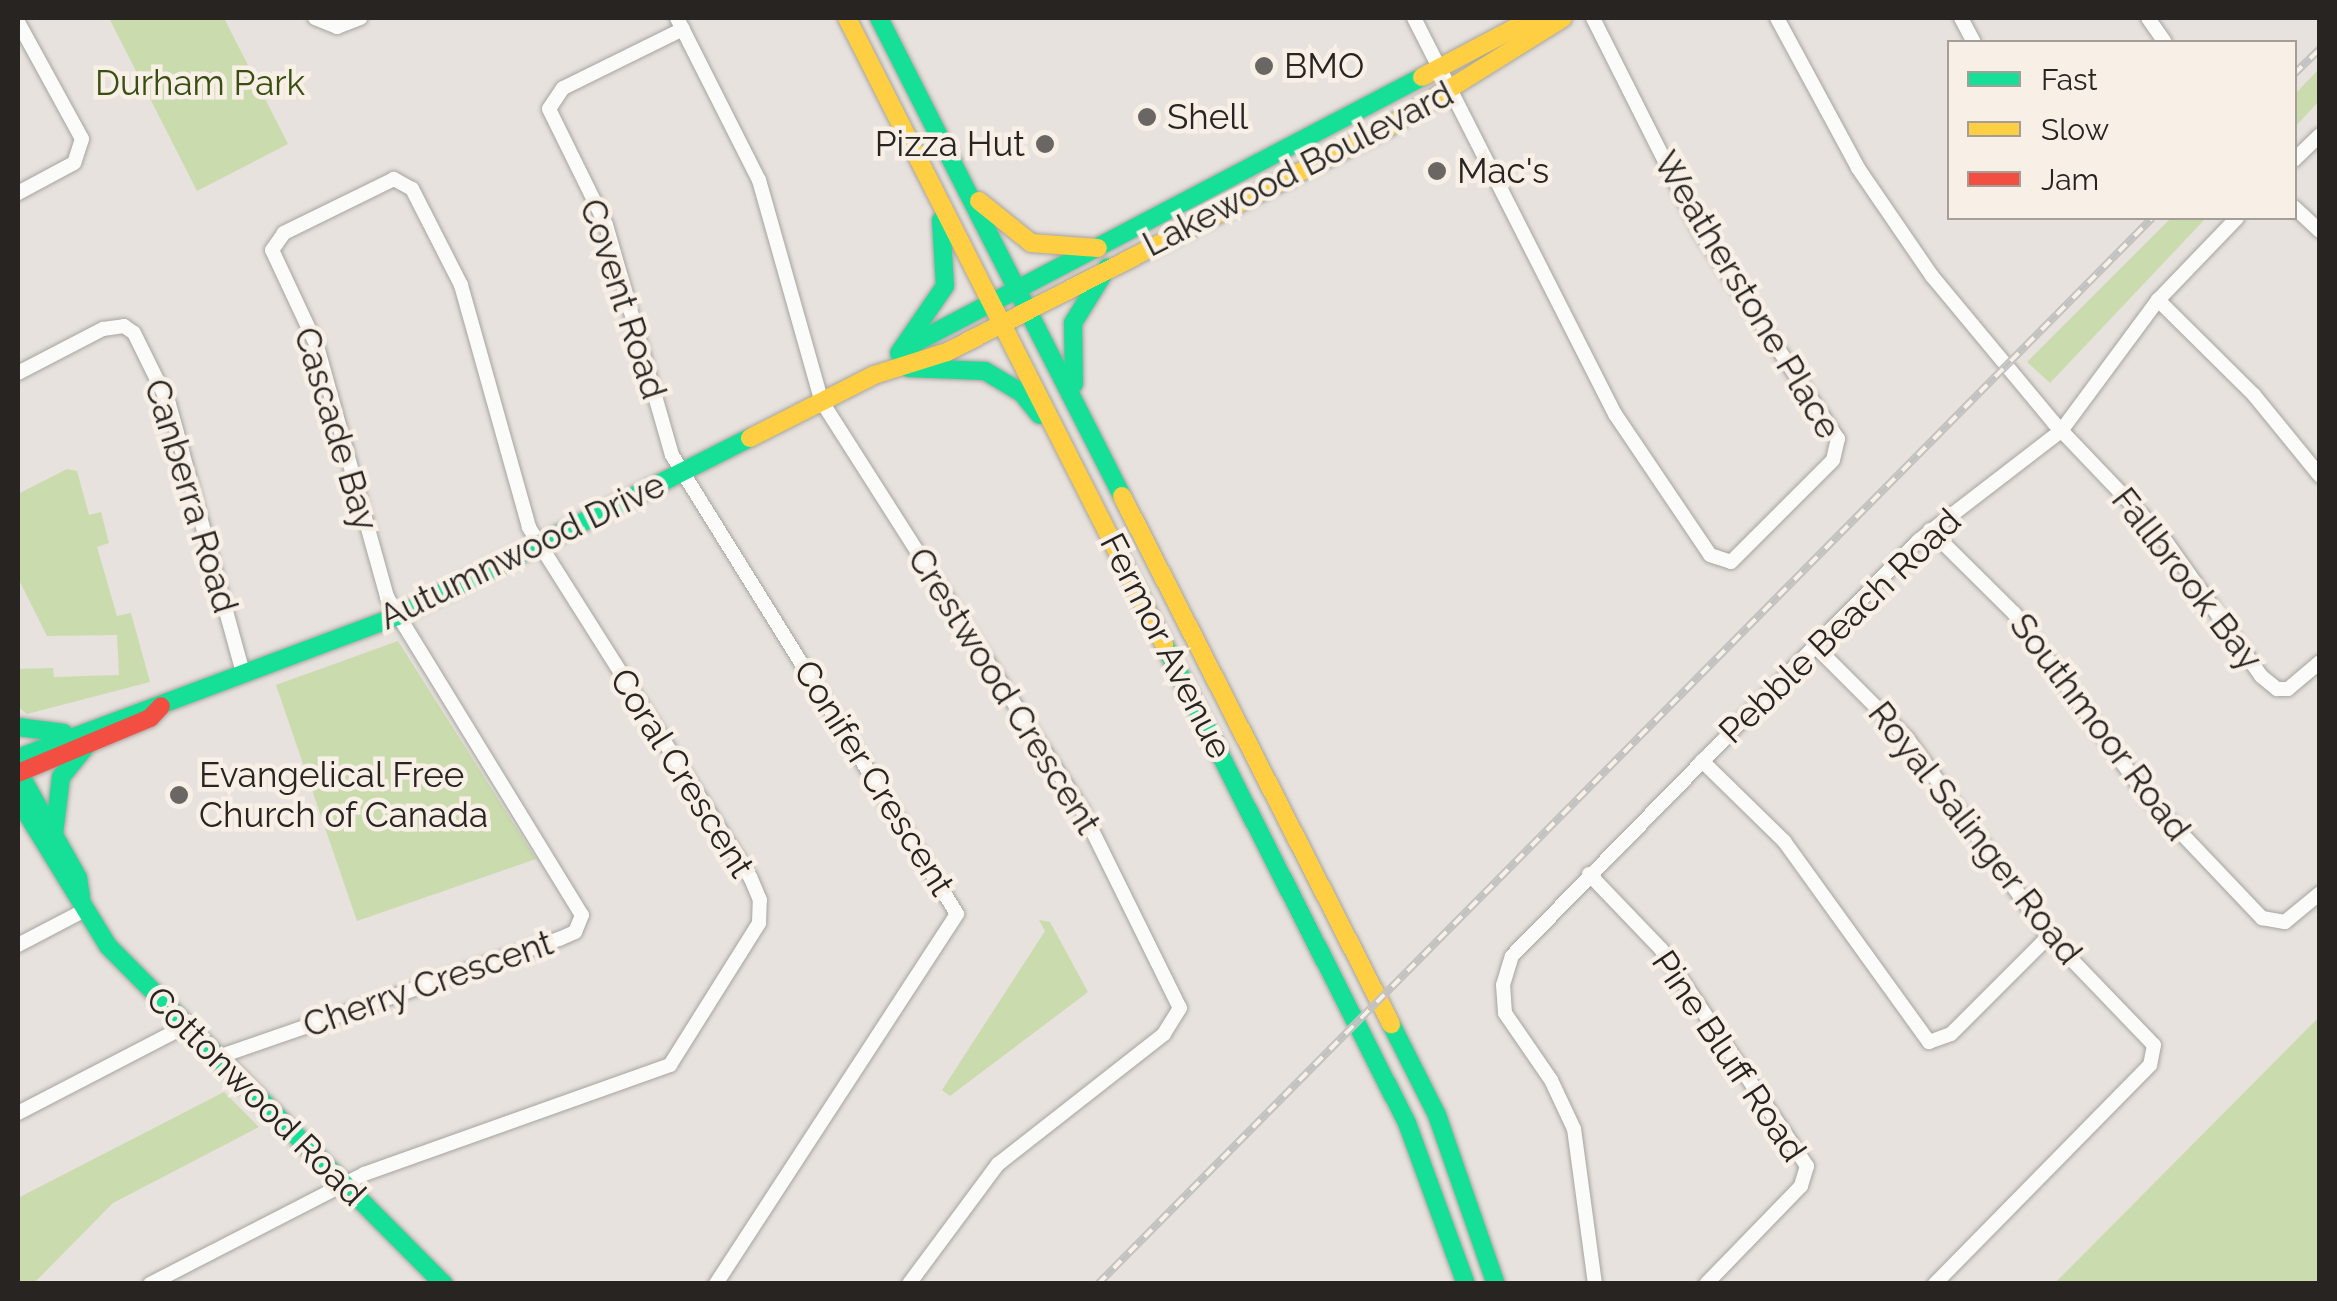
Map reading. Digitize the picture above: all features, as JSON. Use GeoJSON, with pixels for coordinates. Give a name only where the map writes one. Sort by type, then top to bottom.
{"type":"FeatureCollection","features":[{"type":"Feature","properties":{"kind":"main road","name":"Fermor Avenue"},"geometry":{"type":"LineString","coordinates":[[847,18],[1407,1123],[1466,1284]]}},
{"type":"Feature","properties":{"kind":"main road","name":"Fermor Avenue"},"geometry":{"type":"LineString","coordinates":[[879,18],[1437,1115],[1496,1284]]}},
{"type":"Feature","properties":{"kind":"main road","name":"Lakewood Boulevard"},"geometry":{"type":"LineString","coordinates":[[1016,288],[1534,18]]}},
{"type":"Feature","properties":{"kind":"main road","name":"Lakewood Boulevard"},"geometry":{"type":"LineString","coordinates":[[1028,310],[1452,90],[1562,18]]}},
{"type":"Feature","properties":{"kind":"main road"},"geometry":{"type":"LineString","coordinates":[[964,185],[1031,243],[1098,248]]}},
{"type":"Feature","properties":{"kind":"main road"},"geometry":{"type":"LineString","coordinates":[[935,191],[947,246],[945,286],[903,360],[985,371],[1022,394],[1062,442]]}},
{"type":"Feature","properties":{"kind":"main road"},"geometry":{"type":"LineString","coordinates":[[1078,408],[1069,356],[1073,324],[1107,268]]}},
{"type":"Feature","properties":{"kind":"main road","name":"Autumnwood Drive"},"geometry":{"type":"LineString","coordinates":[[18,758],[150,718],[162,706],[243,672],[396,616],[903,360],[991,300],[1016,288]]}},
{"type":"Feature","properties":{"kind":"main road","name":"Autumnwood Drive"},"geometry":{"type":"LineString","coordinates":[[903,360],[1002,324],[1028,310]]}},
{"type":"Feature","properties":{"kind":"main road"},"geometry":{"type":"LineString","coordinates":[[18,727],[82,738],[61,777],[54,834]]}},
{"type":"Feature","properties":{"kind":"main road","name":"Autumnwood Drive"},"geometry":{"type":"LineString","coordinates":[[18,772],[82,738]]}},
{"type":"Feature","properties":{"kind":"main road","name":"Cottonwood Road"},"geometry":{"type":"LineString","coordinates":[[18,772],[78,878],[84,904]]}},
{"type":"Feature","properties":{"kind":"main road","name":"Cottonwood Road"},"geometry":{"type":"LineString","coordinates":[[18,799],[26,824],[84,904],[108,946],[184,1027],[444,1284]]}},
{"type":"Feature","properties":{"kind":"street"},"geometry":{"type":"LineString","coordinates":[[315,18],[337,27],[360,18]]}},
{"type":"Feature","properties":{"kind":"street","name":"Weatherstone Place"},"geometry":{"type":"LineString","coordinates":[[1414,18],[1617,416],[1710,555],[1721,562],[1737,560],[1834,460],[1838,438],[1701,233],[1593,18]]}},
{"type":"Feature","properties":{"kind":"street"},"geometry":{"type":"LineString","coordinates":[[1777,18],[1894,223],[2061,430]]}},
{"type":"Feature","properties":{"kind":"street"},"geometry":{"type":"LineString","coordinates":[[1961,18],[1973,40]]}},
{"type":"Feature","properties":{"kind":"street"},"geometry":{"type":"LineString","coordinates":[[2148,18],[2164,40]]}},
{"type":"Feature","properties":{"kind":"street"},"geometry":{"type":"LineString","coordinates":[[18,22],[82,139],[74,163],[18,193]]}},
{"type":"Feature","properties":{"kind":"street","name":"Crestwood Crescent"},"geometry":{"type":"LineString","coordinates":[[680,23],[755,169],[822,402],[1082,810],[1180,1008],[1164,1034],[998,1164],[909,1284]]}},
{"type":"Feature","properties":{"kind":"street","name":"Covent Road"},"geometry":{"type":"LineString","coordinates":[[680,23],[563,88],[549,109],[606,224],[682,472]]}},
{"type":"Feature","properties":{"kind":"street"},"geometry":{"type":"LineString","coordinates":[[2297,157],[2320,135]]}},
{"type":"Feature","properties":{"kind":"street"},"geometry":{"type":"LineString","coordinates":[[1240,172],[1252,194]]}},
{"type":"Feature","properties":{"kind":"street","name":"Cascade Bay"},"geometry":{"type":"LineString","coordinates":[[396,616],[316,346],[272,250],[284,233],[384,181],[404,181],[412,189],[461,285],[539,546]]}},
{"type":"Feature","properties":{"kind":"street"},"geometry":{"type":"LineString","coordinates":[[2297,210],[2320,231]]}},
{"type":"Feature","properties":{"kind":"street","name":"Pebble Beach Road"},"geometry":{"type":"LineString","coordinates":[[1595,1284],[1574,1129],[1551,1080],[1509,1024],[1503,1000],[1505,970],[1520,944],[1930,530],[2061,430],[2158,300],[2235,220]]}},
{"type":"Feature","properties":{"kind":"street"},"geometry":{"type":"LineString","coordinates":[[2158,300],[2254,394],[2320,476]]}},
{"type":"Feature","properties":{"kind":"street","name":"Canberra Road"},"geometry":{"type":"LineString","coordinates":[[18,373],[103,329],[124,326],[134,333],[169,404],[243,672]]}},
{"type":"Feature","properties":{"kind":"street","name":"Fallbrook Bay"},"geometry":{"type":"LineString","coordinates":[[2061,430],[2162,536],[2266,682],[2288,689],[2320,662]]}},
{"type":"Feature","properties":{"kind":"street","name":"Conifer Crescent"},"geometry":{"type":"LineString","coordinates":[[682,472],[957,914],[716,1284]]}},
{"type":"Feature","properties":{"kind":"street","name":"Southmoor Road"},"geometry":{"type":"LineString","coordinates":[[1930,530],[2014,612],[2148,798],[2262,918],[2285,922],[2320,893]]}},
{"type":"Feature","properties":{"kind":"street","name":"Coral Crescent"},"geometry":{"type":"LineString","coordinates":[[150,1284],[344,1183],[670,1065],[760,923],[760,900],[750,876],[539,546]]}},
{"type":"Feature","properties":{"kind":"street","name":"Cherry Crescent"},"geometry":{"type":"LineString","coordinates":[[215,1058],[559,939],[575,932],[582,915],[396,616]]}},
{"type":"Feature","properties":{"kind":"street","name":"Royal Salinger Road"},"geometry":{"type":"LineString","coordinates":[[1815,646],[1908,738],[2050,936],[2149,1036],[2155,1056],[1935,1284]]}},
{"type":"Feature","properties":{"kind":"street"},"geometry":{"type":"LineString","coordinates":[[1702,761],[1784,841],[1929,1042],[1951,1034],[2050,936]]}},
{"type":"Feature","properties":{"kind":"street","name":"Pine Bluff Road"},"geometry":{"type":"LineString","coordinates":[[1588,874],[1661,949],[1806,1166],[1801,1186],[1706,1284]]}},
{"type":"Feature","properties":{"kind":"street"},"geometry":{"type":"LineString","coordinates":[[18,944],[84,904]]}},
{"type":"Feature","properties":{"kind":"street"},"geometry":{"type":"LineString","coordinates":[[18,1113],[184,1027]]}},
{"type":"Feature","properties":{"kind":"green space","name":"Durham Park"},"geometry":{"type":"Polygon","coordinates":[[[109,18],[224,18],[288,144],[197,191],[109,18]]]}},
{"type":"Feature","properties":{"kind":"green space"},"geometry":{"type":"Polygon","coordinates":[[[2319,69],[2319,101],[2297,125],[2297,92],[2319,69]]]}},
{"type":"Feature","properties":{"kind":"green space"},"geometry":{"type":"Polygon","coordinates":[[[2169,220],[2204,220],[2050,383],[2027,362],[2169,220]]]}},
{"type":"Feature","properties":{"kind":"green space"},"geometry":{"type":"Polygon","coordinates":[[[67,469],[77,471],[89,515],[101,512],[109,543],[97,547],[117,616],[131,613],[150,682],[27,714],[18,707],[18,669],[53,668],[54,677],[119,675],[117,635],[47,636],[18,578],[18,494],[67,469]]]}},
{"type":"Feature","properties":{"kind":"green space"},"geometry":{"type":"Polygon","coordinates":[[[398,641],[536,859],[357,921],[276,685],[398,641]]]}},
{"type":"Feature","properties":{"kind":"green space"},"geometry":{"type":"Polygon","coordinates":[[[1039,920],[1050,922],[1088,992],[950,1096],[942,1090],[1045,931],[1039,920]]]}},
{"type":"Feature","properties":{"kind":"green space"},"geometry":{"type":"Polygon","coordinates":[[[2319,1017],[2319,1283],[2055,1283],[2319,1017]]]}},
{"type":"Feature","properties":{"kind":"green space"},"geometry":{"type":"Polygon","coordinates":[[[224,1092],[259,1127],[113,1203],[34,1283],[18,1283],[18,1198],[224,1092]]]}},
{"type":"Feature","properties":{"kind":"railway"},"geometry":{"type":"LineString","coordinates":[[2297,71],[2320,49]]}},
{"type":"Feature","properties":{"kind":"railway"},"geometry":{"type":"LineString","coordinates":[[1098,1284],[2150,220]]}},
{"type":"Feature","properties":{"kind":"traffic: fast"},"geometry":{"type":"LineString","coordinates":[[879,18],[1122,496]]}},
{"type":"Feature","properties":{"kind":"traffic: fast"},"geometry":{"type":"LineString","coordinates":[[909,346],[1422,77]]}},
{"type":"Feature","properties":{"kind":"traffic: fast"},"geometry":{"type":"LineString","coordinates":[[899,353],[945,286],[941,220]]}},
{"type":"Feature","properties":{"kind":"traffic: fast"},"geometry":{"type":"LineString","coordinates":[[1074,384],[1073,323],[1107,268]]}},
{"type":"Feature","properties":{"kind":"traffic: fast"},"geometry":{"type":"LineString","coordinates":[[908,368],[985,371],[1022,393],[1040,415]]}},
{"type":"Feature","properties":{"kind":"traffic: fast"},"geometry":{"type":"LineString","coordinates":[[18,758],[397,616],[750,438]]}},
{"type":"Feature","properties":{"kind":"traffic: fast"},"geometry":{"type":"LineString","coordinates":[[1164,644],[1407,1123],[1466,1284]]}},
{"type":"Feature","properties":{"kind":"traffic: fast"},"geometry":{"type":"LineString","coordinates":[[18,727],[64,733]]}},
{"type":"Feature","properties":{"kind":"traffic: fast"},"geometry":{"type":"LineString","coordinates":[[54,834],[61,777],[87,745]]}},
{"type":"Feature","properties":{"kind":"traffic: fast"},"geometry":{"type":"LineString","coordinates":[[18,771],[78,878],[81,898]]}},
{"type":"Feature","properties":{"kind":"traffic: fast"},"geometry":{"type":"LineString","coordinates":[[18,799],[108,946],[444,1284]]}},
{"type":"Feature","properties":{"kind":"traffic: fast"},"geometry":{"type":"LineString","coordinates":[[1391,1024],[1437,1115],[1496,1284]]}},
{"type":"Feature","properties":{"kind":"traffic: slow"},"geometry":{"type":"LineString","coordinates":[[847,18],[1164,644]]}},
{"type":"Feature","properties":{"kind":"traffic: slow"},"geometry":{"type":"LineString","coordinates":[[1422,77],[1534,18]]}},
{"type":"Feature","properties":{"kind":"traffic: slow"},"geometry":{"type":"LineString","coordinates":[[750,438],[874,375],[947,352],[1388,127],[1563,18]]}},
{"type":"Feature","properties":{"kind":"traffic: slow"},"geometry":{"type":"LineString","coordinates":[[979,201],[1031,243],[1098,248]]}},
{"type":"Feature","properties":{"kind":"traffic: slow"},"geometry":{"type":"LineString","coordinates":[[1122,496],[1391,1024]]}},
{"type":"Feature","properties":{"kind":"traffic: jam"},"geometry":{"type":"LineString","coordinates":[[18,773],[150,718],[161,706]]}},
{"type":"Feature","properties":{"kind":"place","name":"BMO"},"geometry":{"type":"Point","coordinates":[1264,66]}},
{"type":"Feature","properties":{"kind":"place","name":"Shell"},"geometry":{"type":"Point","coordinates":[1147,117]}},
{"type":"Feature","properties":{"kind":"place","name":"Pizza Hut"},"geometry":{"type":"Point","coordinates":[1045,144]}},
{"type":"Feature","properties":{"kind":"place","name":"Mac's"},"geometry":{"type":"Point","coordinates":[1437,171]}},
{"type":"Feature","properties":{"kind":"place","name":"Evangelical Free Church of Canada"},"geometry":{"type":"Point","coordinates":[179,795]}}]}
